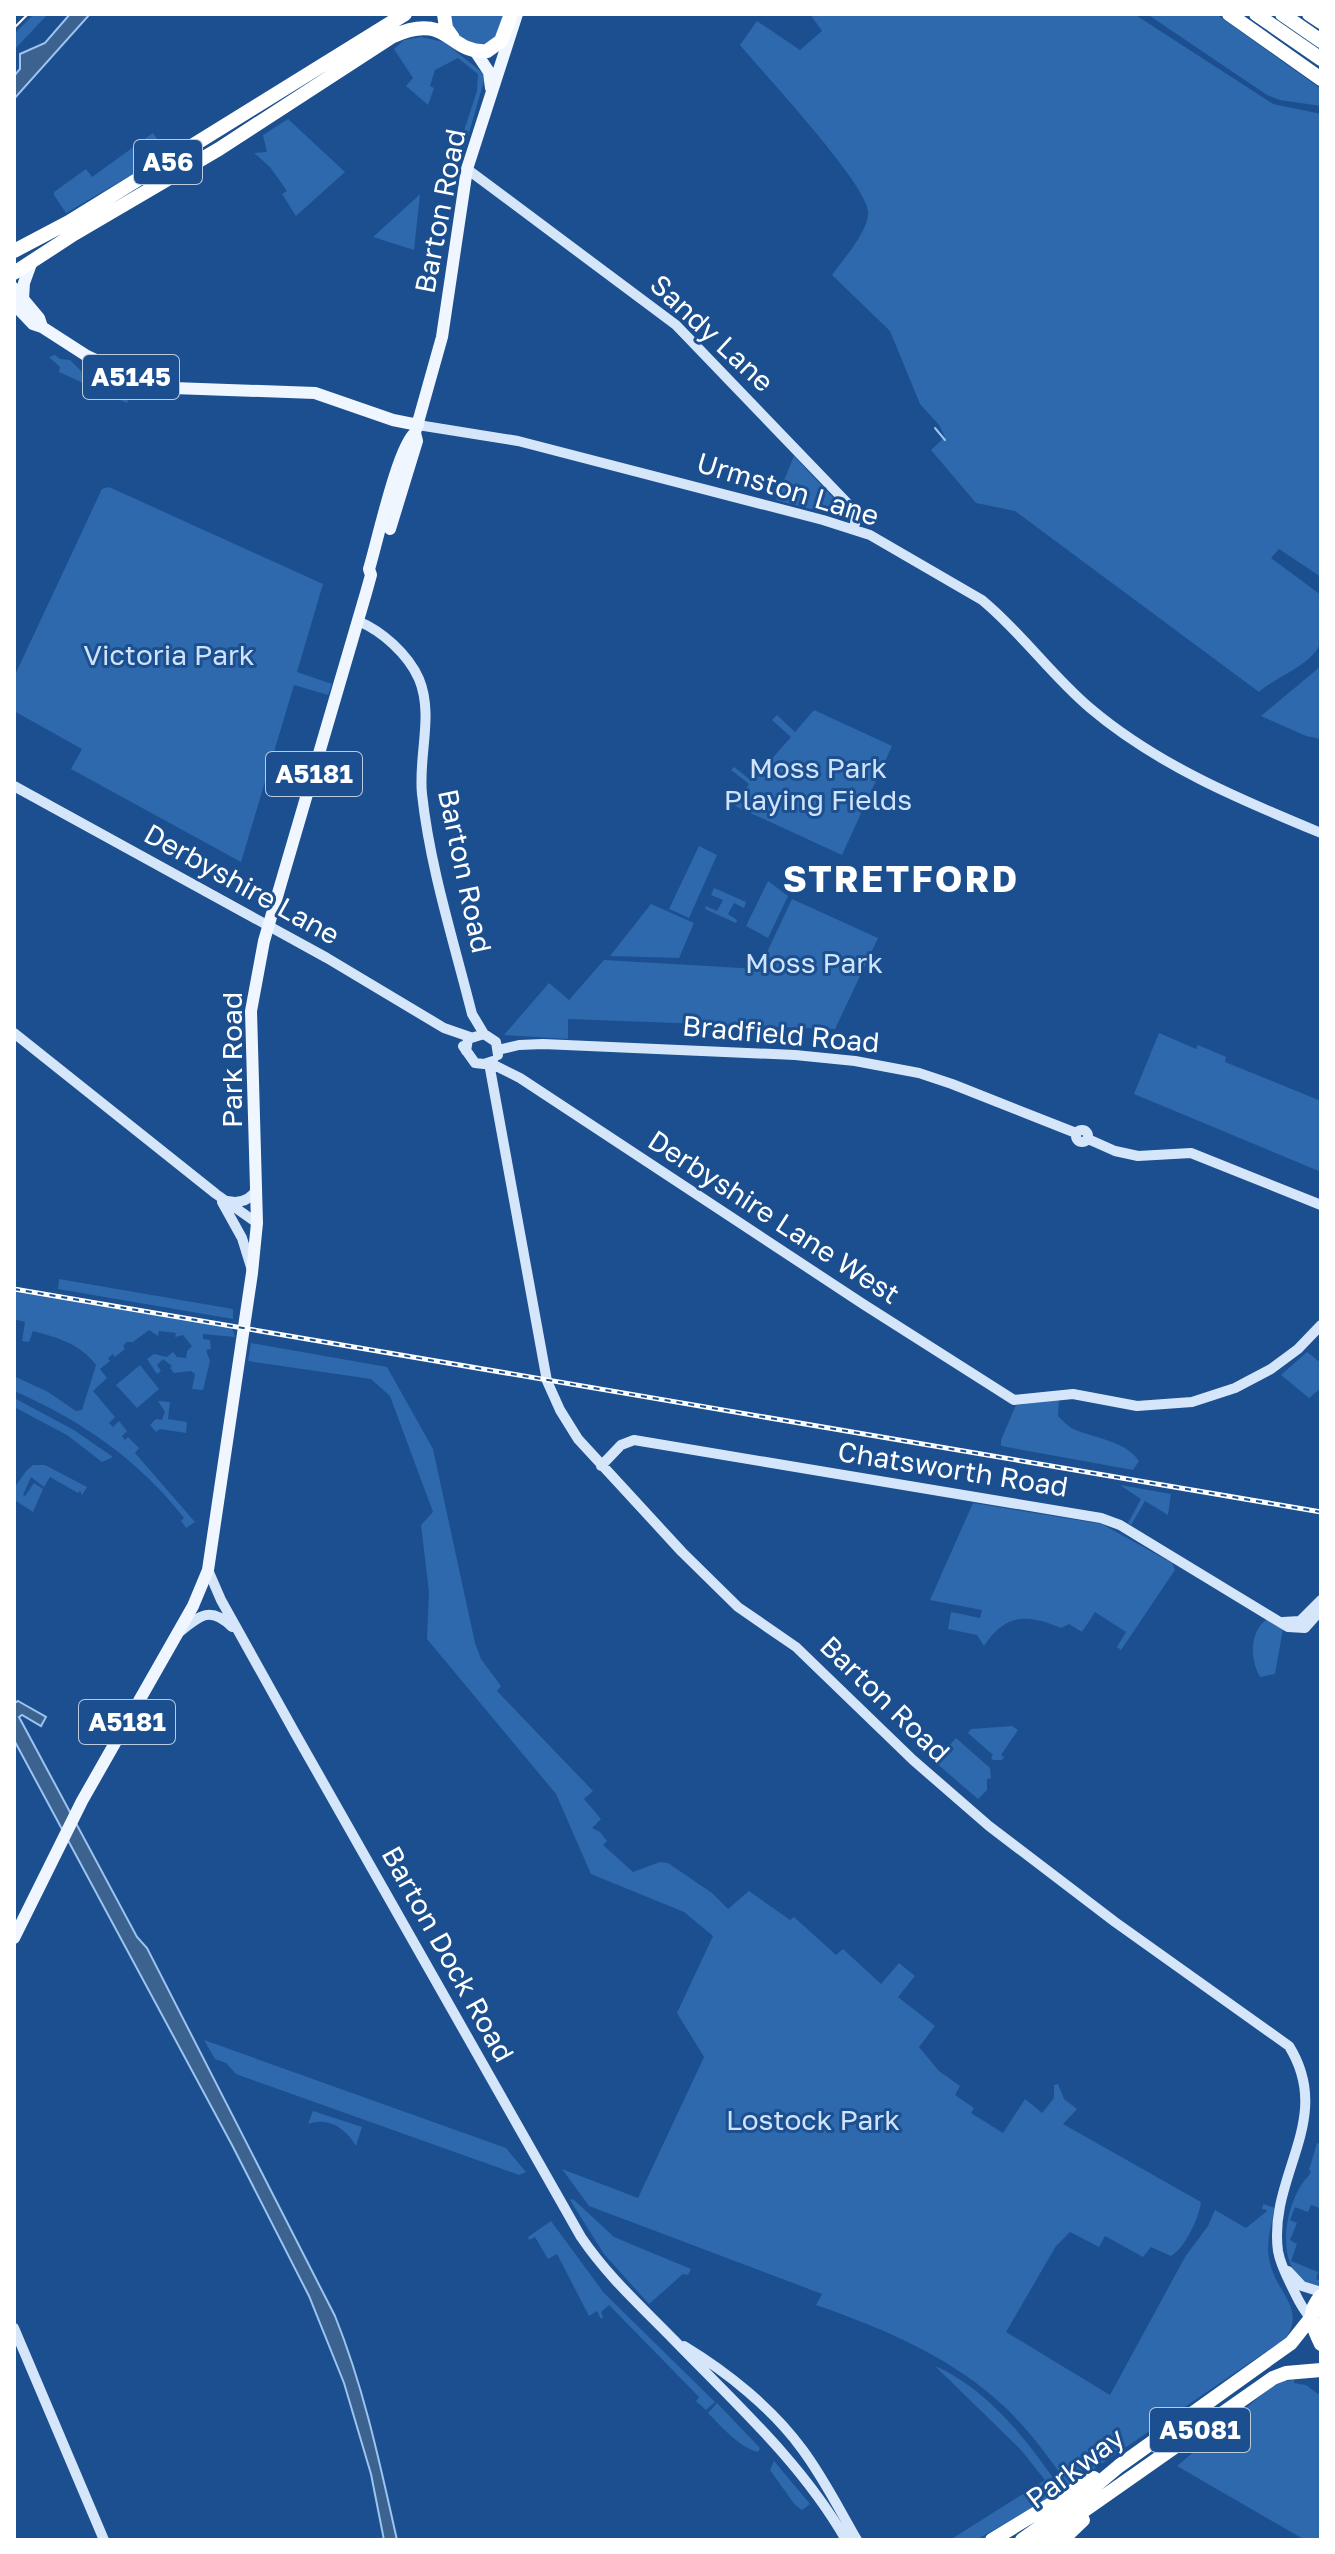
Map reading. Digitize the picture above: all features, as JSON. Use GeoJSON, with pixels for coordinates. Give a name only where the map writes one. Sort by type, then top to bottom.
{"type":"FeatureCollection","features":[{"type":"Feature","properties":{"kind":"highway","name":"A56"},"geometry":{"type":"LineString","coordinates":[[14,251],[69,222],[199,143],[399,17],[417,14]]}},
{"type":"Feature","properties":{"kind":"highway"},"geometry":{"type":"LineString","coordinates":[[444,14],[446,28],[454,38]]}},
{"type":"Feature","properties":{"kind":"highway"},"geometry":{"type":"LineString","coordinates":[[475,51],[487,51],[498,45],[514,14]]}},
{"type":"Feature","properties":{"kind":"highway"},"geometry":{"type":"LineString","coordinates":[[1229,14],[1321,79]]}},
{"type":"Feature","properties":{"kind":"highway"},"geometry":{"type":"LineString","coordinates":[[1256,14],[1321,59]]}},
{"type":"Feature","properties":{"kind":"highway"},"geometry":{"type":"LineString","coordinates":[[1282,14],[1321,41]]}},
{"type":"Feature","properties":{"kind":"highway"},"geometry":{"type":"LineString","coordinates":[[1309,14],[1321,22]]}},
{"type":"Feature","properties":{"kind":"highway","name":"A56"},"geometry":{"type":"LineString","coordinates":[[14,273],[219,149],[393,36],[420,27],[444,32],[475,51]]}},
{"type":"Feature","properties":{"kind":"highway","name":"A56"},"geometry":{"type":"LineString","coordinates":[[14,263],[74,234]]}},
{"type":"Feature","properties":{"kind":"highway","name":"Parkway"},"geometry":{"type":"LineString","coordinates":[[1084,2501],[1119,2466],[1291,2343],[1310,2318],[1321,2294]]}},
{"type":"Feature","properties":{"kind":"highway"},"geometry":{"type":"LineString","coordinates":[[1310,2318],[1321,2344]]}},
{"type":"Feature","properties":{"kind":"highway","name":"Parkway"},"geometry":{"type":"LineString","coordinates":[[1084,2501],[1109,2494],[1267,2381],[1278,2375],[1321,2370]]}},
{"type":"Feature","properties":{"kind":"highway"},"geometry":{"type":"LineString","coordinates":[[1295,2372],[1309,2375],[1321,2383]]}},
{"type":"Feature","properties":{"kind":"highway","name":"A5081"},"geometry":{"type":"LineString","coordinates":[[992,2540],[1070,2512],[1084,2501]]}},
{"type":"Feature","properties":{"kind":"highway","name":"A5081"},"geometry":{"type":"LineString","coordinates":[[1062,2540],[1070,2512],[1084,2501]]}},
{"type":"Feature","properties":{"kind":"highway","name":"Parkway"},"geometry":{"type":"LineString","coordinates":[[1022,2540],[1070,2512]]}},
{"type":"Feature","properties":{"kind":"highway","name":"Parkway"},"geometry":{"type":"LineString","coordinates":[[1042,2540],[1070,2512]]}},
{"type":"Feature","properties":{"kind":"main road","name":"Barton Road"},"geometry":{"type":"LineString","coordinates":[[358,621],[371,575],[376,572],[396,494],[417,441],[416,429],[442,337],[467,169],[511,39],[514,14]]}},
{"type":"Feature","properties":{"kind":"main road"},"geometry":{"type":"LineString","coordinates":[[475,51],[489,72],[491,92]]}},
{"type":"Feature","properties":{"kind":"main road"},"geometry":{"type":"LineString","coordinates":[[18,303],[32,261]]}},
{"type":"Feature","properties":{"kind":"main road","name":"A5145"},"geometry":{"type":"LineString","coordinates":[[14,288],[18,303],[39,318],[42,327],[87,356],[157,387],[315,393],[416,429]]}},
{"type":"Feature","properties":{"kind":"main road","name":"Park Road"},"geometry":{"type":"LineString","coordinates":[[208,1570],[257,1223],[251,1011],[269,926],[358,621]]}},
{"type":"Feature","properties":{"kind":"main road","name":"A5181"},"geometry":{"type":"LineString","coordinates":[[14,1938],[78,1810],[198,1596],[208,1570]]}},
{"type":"Feature","properties":{"kind":"street","name":"Sandy Lane"},"geometry":{"type":"LineString","coordinates":[[467,169],[676,325],[851,507],[856,517],[854,529]]}},
{"type":"Feature","properties":{"kind":"street","name":"Urmston Lane"},"geometry":{"type":"LineString","coordinates":[[416,429],[518,441],[854,529],[902,552],[982,600],[1077,697],[1119,730],[1174,765],[1321,833]]}},
{"type":"Feature","properties":{"kind":"street","name":"Barton Road"},"geometry":{"type":"LineString","coordinates":[[358,621],[373,627],[409,661],[423,691],[422,791],[431,850],[472,1014],[475,1036],[466,1042],[466,1051]]}},
{"type":"Feature","properties":{"kind":"street","name":"Derbyshire Lane"},"geometry":{"type":"LineString","coordinates":[[14,786],[269,926],[444,1028],[475,1036],[497,1048]]}},
{"type":"Feature","properties":{"kind":"street","name":"Derbyshire Lane"},"geometry":{"type":"LineString","coordinates":[[444,1028],[470,1059],[486,1063]]}},
{"type":"Feature","properties":{"kind":"street"},"geometry":{"type":"LineString","coordinates":[[14,1033],[221,1198],[257,1223]]}},
{"type":"Feature","properties":{"kind":"street","name":"Bradfield Road"},"geometry":{"type":"LineString","coordinates":[[497,1048],[519,1045],[795,1055],[855,1061],[919,1073],[1076,1133],[1079,1142],[1088,1139],[1115,1151],[1138,1156],[1191,1153],[1321,1205]]}},
{"type":"Feature","properties":{"kind":"street"},"geometry":{"type":"LineString","coordinates":[[486,1063],[497,1048]]}},
{"type":"Feature","properties":{"kind":"street","name":"Derbyshire Lane West"},"geometry":{"type":"LineString","coordinates":[[497,1048],[499,1060],[514,1074],[1014,1400],[1073,1394],[1137,1406],[1192,1402],[1235,1388],[1271,1369],[1298,1349],[1321,1325]]}},
{"type":"Feature","properties":{"kind":"street","name":"Barton Road"},"geometry":{"type":"LineString","coordinates":[[486,1063],[547,1381],[570,1428],[601,1466],[712,1584],[747,1615],[796,1647],[955,1797],[1083,1899],[1289,2046],[1307,2066],[1316,2086]]}},
{"type":"Feature","properties":{"kind":"street","name":"Derbyshire Lane West"},"geometry":{"type":"LineString","coordinates":[[486,1063],[514,1074]]}},
{"type":"Feature","properties":{"kind":"street"},"geometry":{"type":"LineString","coordinates":[[492,1090],[499,1080],[514,1074]]}},
{"type":"Feature","properties":{"kind":"street"},"geometry":{"type":"LineString","coordinates":[[221,1198],[236,1203],[248,1200],[258,1185]]}},
{"type":"Feature","properties":{"kind":"street"},"geometry":{"type":"LineString","coordinates":[[221,1198],[237,1226],[252,1273]]}},
{"type":"Feature","properties":{"kind":"street","name":"Chatsworth Road"},"geometry":{"type":"LineString","coordinates":[[601,1466],[621,1445],[634,1440],[1101,1518],[1120,1525],[1281,1622]]}},
{"type":"Feature","properties":{"kind":"street","name":"Barton Dock Road"},"geometry":{"type":"LineString","coordinates":[[208,1570],[241,1637],[568,2218],[608,2274],[799,2469],[846,2540]]}},
{"type":"Feature","properties":{"kind":"street"},"geometry":{"type":"LineString","coordinates":[[1281,1622],[1300,1621],[1321,1600]]}},
{"type":"Feature","properties":{"kind":"street"},"geometry":{"type":"LineString","coordinates":[[1281,1622],[1294,1629],[1305,1628],[1321,1610]]}},
{"type":"Feature","properties":{"kind":"street"},"geometry":{"type":"LineString","coordinates":[[177,1635],[199,1617],[209,1614],[223,1618],[241,1637]]}},
{"type":"Feature","properties":{"kind":"street"},"geometry":{"type":"LineString","coordinates":[[1310,2318],[1281,2263],[1278,2245],[1281,2215],[1310,2140],[1316,2115]]}},
{"type":"Feature","properties":{"kind":"street"},"geometry":{"type":"LineString","coordinates":[[1281,2263],[1302,2286],[1321,2294]]}},
{"type":"Feature","properties":{"kind":"street"},"geometry":{"type":"LineString","coordinates":[[14,2328],[104,2540]]}},
{"type":"Feature","properties":{"kind":"street","name":"Barton Dock Road"},"geometry":{"type":"LineString","coordinates":[[675,2341],[743,2390],[788,2432],[809,2458],[857,2540]]}},
{"type":"Feature","properties":{"kind":"green space"},"geometry":{"type":"Polygon","coordinates":[[[34,14],[48,14],[14,50],[14,34],[34,14]]]}},
{"type":"Feature","properties":{"kind":"green space"},"geometry":{"type":"Polygon","coordinates":[[[447,14],[507,14],[499,37],[486,45],[461,37],[447,14]]]}},
{"type":"Feature","properties":{"kind":"green space"},"geometry":{"type":"Polygon","coordinates":[[[810,14],[1134,14],[1273,104],[1321,114],[1321,577],[1279,549],[1271,558],[1321,595],[1321,640],[1304,663],[1259,692],[1015,511],[976,503],[931,450],[945,437],[939,425],[920,404],[890,331],[832,275],[865,227],[868,211],[863,197],[833,153],[740,45],[757,21],[800,50],[822,31],[810,14]]]}},
{"type":"Feature","properties":{"kind":"green space"},"geometry":{"type":"Polygon","coordinates":[[[1147,14],[1216,14],[1321,89],[1321,106],[1267,95],[1147,14]]]}},
{"type":"Feature","properties":{"kind":"green space"},"geometry":{"type":"Polygon","coordinates":[[[421,37],[444,42],[483,73],[484,81],[460,155],[452,152],[455,146],[459,146],[477,91],[478,74],[458,58],[435,70],[430,86],[434,88],[428,105],[406,86],[413,78],[394,49],[404,40],[421,37]]]}},
{"type":"Feature","properties":{"kind":"green space"},"geometry":{"type":"Polygon","coordinates":[[[288,119],[345,172],[296,216],[282,194],[287,191],[270,167],[254,153],[267,152],[263,135],[288,119]]]}},
{"type":"Feature","properties":{"kind":"green space"},"geometry":{"type":"Polygon","coordinates":[[[153,133],[167,154],[66,213],[54,192],[86,169],[92,177],[153,133]]]}},
{"type":"Feature","properties":{"kind":"green space"},"geometry":{"type":"Polygon","coordinates":[[[420,194],[414,250],[373,237],[416,198],[420,194]]]}},
{"type":"Feature","properties":{"kind":"green space"},"geometry":{"type":"Polygon","coordinates":[[[55,355],[70,360],[84,374],[96,375],[122,394],[130,393],[127,403],[59,372],[60,367],[49,357],[55,355]]]}},
{"type":"Feature","properties":{"kind":"green space"},"geometry":{"type":"Polygon","coordinates":[[[794,456],[841,506],[845,512],[842,517],[776,500],[794,456]]]}},
{"type":"Feature","properties":{"kind":"green space","name":"Victoria Park"},"geometry":{"type":"Polygon","coordinates":[[[109,487],[323,584],[297,672],[332,684],[328,695],[294,685],[241,862],[71,769],[82,749],[14,711],[14,677],[102,489],[109,487]]]}},
{"type":"Feature","properties":{"kind":"green space"},"geometry":{"type":"Polygon","coordinates":[[[1321,666],[1321,739],[1306,736],[1261,716],[1321,666]]]}},
{"type":"Feature","properties":{"kind":"green space","name":"Moss Park Playing Fields"},"geometry":{"type":"Polygon","coordinates":[[[814,710],[892,746],[842,855],[735,806],[749,784],[731,770],[734,767],[752,781],[791,737],[772,720],[777,715],[795,732],[814,710]]]}},
{"type":"Feature","properties":{"kind":"green space"},"geometry":{"type":"Polygon","coordinates":[[[699,846],[717,855],[689,918],[669,909],[699,846]]]}},
{"type":"Feature","properties":{"kind":"green space"},"geometry":{"type":"Polygon","coordinates":[[[768,881],[788,896],[768,938],[746,926],[768,881]]]}},
{"type":"Feature","properties":{"kind":"green space"},"geometry":{"type":"Polygon","coordinates":[[[714,888],[746,902],[744,908],[734,903],[728,914],[737,920],[736,923],[705,909],[706,906],[717,911],[723,900],[711,895],[714,888]]]}},
{"type":"Feature","properties":{"kind":"green space","name":"Moss Park"},"geometry":{"type":"Polygon","coordinates":[[[792,899],[878,938],[835,1029],[568,1019],[568,1039],[504,1035],[549,983],[569,1000],[604,960],[759,969],[792,899]]]}},
{"type":"Feature","properties":{"kind":"green space"},"geometry":{"type":"Polygon","coordinates":[[[651,904],[694,923],[679,958],[610,956],[651,904]]]}},
{"type":"Feature","properties":{"kind":"green space"},"geometry":{"type":"Polygon","coordinates":[[[1159,1033],[1196,1049],[1198,1045],[1226,1057],[1225,1062],[1321,1101],[1321,1172],[1134,1094],[1159,1033]]]}},
{"type":"Feature","properties":{"kind":"green space"},"geometry":{"type":"Polygon","coordinates":[[[59,1279],[233,1309],[233,1319],[58,1289],[59,1279]]]}},
{"type":"Feature","properties":{"kind":"green space"},"geometry":{"type":"Polygon","coordinates":[[[14,1292],[232,1328],[235,1337],[203,1334],[203,1339],[210,1340],[211,1349],[206,1350],[210,1361],[203,1390],[192,1389],[195,1374],[191,1371],[174,1373],[170,1368],[172,1366],[163,1359],[157,1365],[161,1371],[157,1374],[147,1359],[154,1354],[167,1357],[173,1352],[177,1357],[186,1358],[192,1346],[183,1335],[175,1337],[176,1333],[159,1331],[158,1336],[149,1330],[133,1342],[127,1342],[123,1346],[125,1349],[115,1357],[113,1354],[108,1358],[110,1361],[100,1369],[107,1378],[93,1391],[115,1417],[109,1423],[113,1427],[119,1421],[127,1431],[122,1436],[125,1440],[128,1437],[139,1448],[135,1453],[195,1522],[186,1528],[181,1521],[184,1518],[167,1497],[107,1444],[62,1415],[14,1391],[14,1376],[48,1392],[76,1411],[82,1410],[96,1365],[75,1346],[51,1336],[33,1331],[29,1342],[22,1341],[25,1322],[14,1319],[14,1292]]]}},
{"type":"Feature","properties":{"kind":"green space","name":"Lostock Park"},"geometry":{"type":"Polygon","coordinates":[[[251,1343],[387,1367],[433,1449],[481,1659],[501,1686],[497,1691],[593,1791],[584,1799],[601,1819],[592,1828],[607,1841],[603,1845],[633,1872],[660,1862],[668,1863],[712,1893],[728,1909],[749,1891],[790,1920],[794,1917],[836,1955],[843,1949],[881,1984],[899,1963],[915,1976],[898,1997],[935,2026],[919,2047],[939,2071],[960,2086],[955,2095],[974,2108],[971,2113],[1003,2133],[1025,2099],[1042,2113],[1054,2098],[1054,2085],[1058,2084],[1064,2099],[1077,2109],[1063,2124],[1201,2202],[1190,2232],[1171,2256],[1151,2247],[1143,2257],[1105,2236],[1099,2247],[1070,2232],[1056,2246],[1006,2332],[1110,2395],[1185,2257],[1208,2226],[1215,2210],[1246,2228],[1266,2212],[1262,2209],[1263,2204],[1275,2208],[1268,2249],[1273,2273],[1288,2300],[1293,2318],[1286,2338],[1069,2486],[1040,2446],[1008,2410],[942,2360],[868,2324],[816,2305],[822,2294],[589,2206],[562,2169],[638,2198],[704,2057],[677,2013],[713,1936],[684,1912],[591,1874],[556,1794],[427,1639],[429,1592],[421,1525],[433,1512],[390,1396],[371,1379],[248,1361],[251,1343]]]}},
{"type":"Feature","properties":{"kind":"green space"},"geometry":{"type":"Polygon","coordinates":[[[1307,1352],[1321,1363],[1321,1388],[1309,1398],[1281,1375],[1307,1352]]]}},
{"type":"Feature","properties":{"kind":"green space"},"geometry":{"type":"Polygon","coordinates":[[[140,1365],[159,1389],[137,1408],[116,1385],[140,1365]]]}},
{"type":"Feature","properties":{"kind":"green space"},"geometry":{"type":"Polygon","coordinates":[[[14,1398],[74,1430],[113,1457],[102,1462],[67,1435],[14,1407],[14,1398]]]}},
{"type":"Feature","properties":{"kind":"green space"},"geometry":{"type":"Polygon","coordinates":[[[1059,1400],[1058,1416],[1063,1421],[1073,1429],[1126,1449],[1139,1461],[1133,1470],[1001,1446],[1016,1405],[1059,1400]]]}},
{"type":"Feature","properties":{"kind":"green space"},"geometry":{"type":"Polygon","coordinates":[[[158,1401],[170,1402],[168,1419],[187,1422],[186,1433],[160,1429],[156,1432],[150,1425],[156,1419],[162,1420],[165,1412],[158,1401]]]}},
{"type":"Feature","properties":{"kind":"green space"},"geometry":{"type":"Polygon","coordinates":[[[33,1465],[45,1465],[87,1487],[82,1495],[80,1491],[78,1493],[50,1477],[44,1487],[31,1477],[23,1495],[34,1483],[43,1489],[33,1512],[16,1501],[14,1488],[33,1465]]]}},
{"type":"Feature","properties":{"kind":"green space"},"geometry":{"type":"Polygon","coordinates":[[[1120,1485],[1171,1494],[1168,1515],[1145,1501],[1131,1525],[1128,1523],[1141,1499],[1120,1485]]]}},
{"type":"Feature","properties":{"kind":"green space"},"geometry":{"type":"Polygon","coordinates":[[[973,1503],[1102,1524],[1172,1563],[1175,1570],[1121,1650],[1117,1647],[1126,1632],[1095,1612],[1082,1632],[1069,1624],[1061,1628],[1038,1620],[1018,1619],[1000,1628],[984,1646],[977,1635],[948,1629],[951,1612],[980,1618],[982,1610],[930,1600],[973,1503]]]}},
{"type":"Feature","properties":{"kind":"green space"},"geometry":{"type":"Polygon","coordinates":[[[1267,1619],[1283,1629],[1275,1674],[1260,1677],[1254,1662],[1253,1646],[1257,1631],[1267,1619]]]}},
{"type":"Feature","properties":{"kind":"green space"},"geometry":{"type":"Polygon","coordinates":[[[1012,1726],[1018,1730],[1001,1755],[1004,1757],[1002,1760],[993,1760],[993,1755],[968,1733],[971,1729],[1012,1726]]]}},
{"type":"Feature","properties":{"kind":"green space"},"geometry":{"type":"Polygon","coordinates":[[[956,1738],[990,1768],[987,1790],[978,1799],[935,1762],[956,1738]]]}},
{"type":"Feature","properties":{"kind":"green space"},"geometry":{"type":"Polygon","coordinates":[[[204,2040],[506,2148],[526,2172],[519,2175],[236,2074],[226,2063],[215,2059],[204,2040]]]}},
{"type":"Feature","properties":{"kind":"green space"},"geometry":{"type":"Polygon","coordinates":[[[313,2111],[362,2127],[356,2146],[347,2134],[330,2123],[308,2124],[313,2111]]]}},
{"type":"Feature","properties":{"kind":"green space"},"geometry":{"type":"Polygon","coordinates":[[[1317,2143],[1321,2144],[1320,2208],[1311,2205],[1308,2212],[1295,2207],[1290,2220],[1297,2223],[1290,2240],[1297,2244],[1291,2261],[1318,2272],[1316,2279],[1321,2281],[1321,2287],[1317,2290],[1304,2281],[1291,2265],[1286,2241],[1293,2201],[1311,2172],[1317,2143]]]}},
{"type":"Feature","properties":{"kind":"green space"},"geometry":{"type":"Polygon","coordinates":[[[573,2199],[614,2237],[691,2269],[688,2275],[683,2274],[649,2304],[604,2254],[570,2200],[573,2199]]]}},
{"type":"Feature","properties":{"kind":"green space"},"geometry":{"type":"Polygon","coordinates":[[[551,2221],[604,2293],[715,2402],[706,2410],[696,2401],[699,2397],[609,2305],[601,2312],[601,2319],[597,2311],[589,2316],[557,2254],[548,2259],[535,2237],[529,2240],[528,2237],[551,2221]]]}},
{"type":"Feature","properties":{"kind":"green space"},"geometry":{"type":"Polygon","coordinates":[[[935,2366],[973,2388],[990,2403],[1022,2436],[1062,2491],[976,2540],[950,2540],[1045,2480],[1021,2450],[935,2366]]]}},
{"type":"Feature","properties":{"kind":"green space"},"geometry":{"type":"Polygon","coordinates":[[[1294,2380],[1294,2383],[1306,2385],[1318,2394],[1321,2392],[1321,2540],[1305,2540],[1177,2466],[1271,2387],[1294,2380]]]}},
{"type":"Feature","properties":{"kind":"green space"},"geometry":{"type":"Polygon","coordinates":[[[717,2403],[760,2448],[758,2452],[738,2442],[708,2413],[717,2403]]]}},
{"type":"Feature","properties":{"kind":"green space"},"geometry":{"type":"Polygon","coordinates":[[[774,2461],[810,2504],[802,2510],[770,2470],[774,2461]]]}},
{"type":"Feature","properties":{"kind":"shaded area"},"geometry":{"type":"Polygon","coordinates":[[[70,14],[90,14],[14,99],[14,76],[20,69],[20,54],[45,43],[70,14]]]}},
{"type":"Feature","properties":{"kind":"shaded area"},"geometry":{"type":"Polygon","coordinates":[[[18,1701],[46,1717],[41,1726],[22,1715],[19,1717],[137,1937],[147,1948],[335,2316],[363,2398],[397,2540],[384,2540],[371,2474],[344,2383],[309,2296],[232,2145],[14,1740],[14,1703],[18,1701]]]}},
{"type":"Feature","properties":{"kind":"waterway"},"geometry":{"type":"LineString","coordinates":[[935,428],[945,440]]}},
{"type":"Feature","properties":{"kind":"tram line"},"geometry":{"type":"LineString","coordinates":[[14,28],[28,14]]}},
{"type":"Feature","properties":{"kind":"railway"},"geometry":{"type":"LineString","coordinates":[[14,1289],[1321,1512]]}},
{"type":"Feature","properties":{"kind":"district","name":"STRETFORD"},"geometry":{"type":"Point","coordinates":[901,879]}}]}
